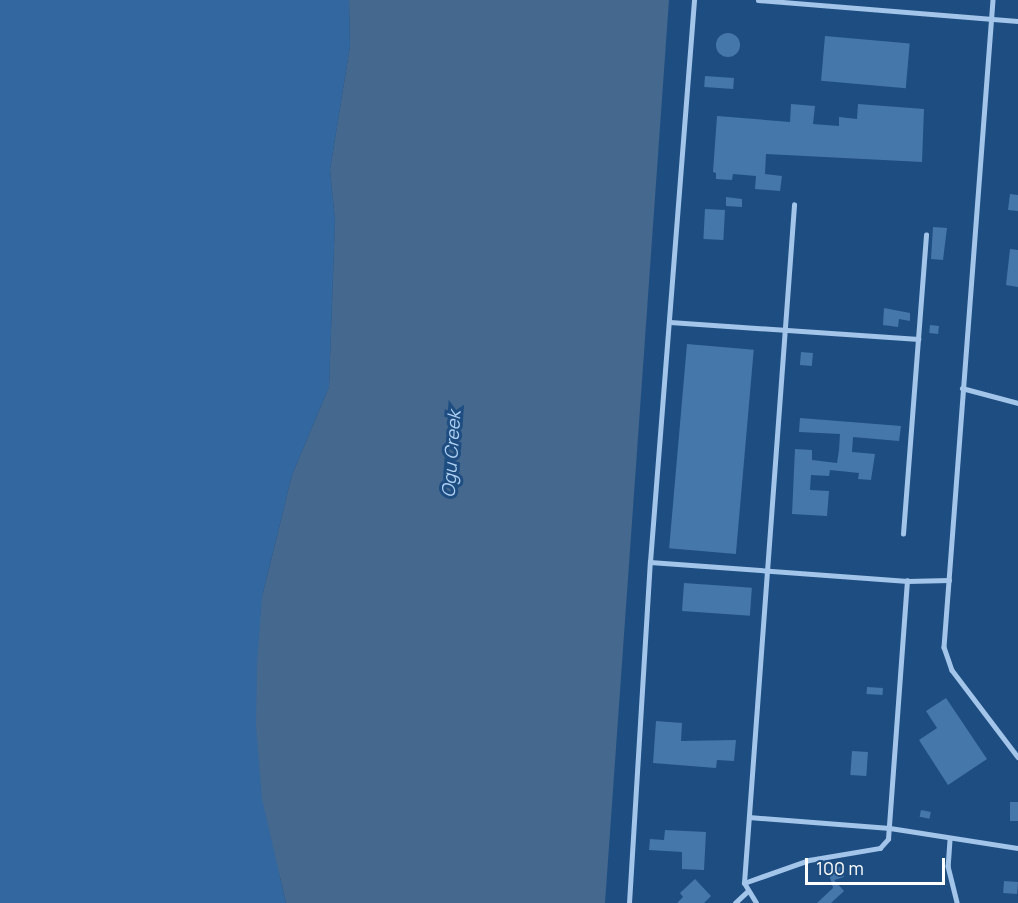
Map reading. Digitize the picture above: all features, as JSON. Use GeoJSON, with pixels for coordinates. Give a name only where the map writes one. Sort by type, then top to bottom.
{"type":"FeatureCollection","features":[{"type":"Feature","properties":{"kind":"lane"},"geometry":{"type":"LineString","coordinates":[[629,903],[650,562],[694,0]]}},
{"type":"Feature","properties":{"kind":"lane"},"geometry":{"type":"LineString","coordinates":[[758,0],[804,1],[1018,21]]}},
{"type":"Feature","properties":{"kind":"lane"},"geometry":{"type":"LineString","coordinates":[[993,0],[948,580],[945,659],[1018,757]]}},
{"type":"Feature","properties":{"kind":"lane"},"geometry":{"type":"LineString","coordinates":[[756,903],[747,892],[744,883],[765,570],[794,205]]}},
{"type":"Feature","properties":{"kind":"lane"},"geometry":{"type":"LineString","coordinates":[[903,534],[926,235]]}},
{"type":"Feature","properties":{"kind":"lane"},"geometry":{"type":"LineString","coordinates":[[670,322],[783,332],[918,339]]}},
{"type":"Feature","properties":{"kind":"lane"},"geometry":{"type":"LineString","coordinates":[[962,388],[1018,404]]}},
{"type":"Feature","properties":{"kind":"lane"},"geometry":{"type":"LineString","coordinates":[[650,562],[908,581],[948,580]]}},
{"type":"Feature","properties":{"kind":"lane"},"geometry":{"type":"LineString","coordinates":[[744,883],[809,860],[880,848],[890,828],[908,581]]}},
{"type":"Feature","properties":{"kind":"lane"},"geometry":{"type":"LineString","coordinates":[[749,817],[890,828],[950,840],[1018,848]]}},
{"type":"Feature","properties":{"kind":"lane"},"geometry":{"type":"LineString","coordinates":[[950,840],[948,866],[957,903]]}},
{"type":"Feature","properties":{"kind":"lane"},"geometry":{"type":"LineString","coordinates":[[735,903],[747,892]]}},
{"type":"Feature","properties":{"kind":"shaded area"},"geometry":{"type":"Polygon","coordinates":[[[0,0],[349,0],[350,46],[330,170],[335,220],[329,387],[292,475],[262,597],[280,877],[286,903],[0,903],[0,0]]]}},
{"type":"Feature","properties":{"kind":"water","name":"Ogu Creek"},"geometry":{"type":"Polygon","coordinates":[[[349,0],[669,0],[605,903],[286,903],[262,799],[256,726],[257,663],[262,597],[292,475],[329,387],[335,220],[330,170],[350,46],[349,0]]]}},
{"type":"Feature","properties":{"kind":"building"},"geometry":{"type":"Polygon","coordinates":[[[728,33],[737,36],[740,45],[737,54],[728,57],[719,54],[716,45],[719,36],[728,33]]]}},
{"type":"Feature","properties":{"kind":"building"},"geometry":{"type":"Polygon","coordinates":[[[825,36],[910,43],[906,88],[821,81],[825,36]]]}},
{"type":"Feature","properties":{"kind":"building"},"geometry":{"type":"Polygon","coordinates":[[[705,76],[734,78],[733,89],[704,87],[705,76]]]}},
{"type":"Feature","properties":{"kind":"building"},"geometry":{"type":"Polygon","coordinates":[[[791,104],[815,106],[813,124],[839,126],[839,117],[857,119],[858,104],[924,109],[922,162],[766,154],[765,174],[782,176],[780,191],[755,189],[756,176],[733,174],[732,180],[716,179],[716,173],[713,172],[717,116],[790,122],[791,104]]]}},
{"type":"Feature","properties":{"kind":"building"},"geometry":{"type":"Polygon","coordinates":[[[1010,194],[1018,195],[1018,211],[1008,210],[1010,194]]]}},
{"type":"Feature","properties":{"kind":"building"},"geometry":{"type":"Polygon","coordinates":[[[726,197],[742,199],[742,207],[726,206],[726,197]]]}},
{"type":"Feature","properties":{"kind":"building"},"geometry":{"type":"Polygon","coordinates":[[[705,209],[725,210],[723,240],[703,239],[705,209]]]}},
{"type":"Feature","properties":{"kind":"building"},"geometry":{"type":"Polygon","coordinates":[[[933,227],[947,228],[943,260],[931,259],[933,227]]]}},
{"type":"Feature","properties":{"kind":"building"},"geometry":{"type":"Polygon","coordinates":[[[1010,249],[1018,250],[1018,287],[1006,285],[1010,249]]]}},
{"type":"Feature","properties":{"kind":"building"},"geometry":{"type":"Polygon","coordinates":[[[884,308],[910,313],[910,321],[899,319],[898,327],[883,325],[884,308]]]}},
{"type":"Feature","properties":{"kind":"building"},"geometry":{"type":"Polygon","coordinates":[[[930,325],[939,326],[938,334],[929,333],[930,325]]]}},
{"type":"Feature","properties":{"kind":"building"},"geometry":{"type":"Polygon","coordinates":[[[687,344],[754,350],[736,554],[669,548],[687,344]]]}},
{"type":"Feature","properties":{"kind":"building"},"geometry":{"type":"Polygon","coordinates":[[[801,352],[813,353],[812,366],[800,365],[801,352]]]}},
{"type":"Feature","properties":{"kind":"building"},"geometry":{"type":"Polygon","coordinates":[[[800,418],[901,426],[899,441],[853,437],[852,452],[875,454],[871,480],[858,479],[859,473],[830,470],[829,476],[811,475],[810,490],[829,491],[827,516],[792,514],[795,449],[812,450],[812,460],[837,463],[840,434],[799,432],[800,418]]]}},
{"type":"Feature","properties":{"kind":"building"},"geometry":{"type":"Polygon","coordinates":[[[684,583],[752,588],[750,616],[682,611],[684,583]]]}},
{"type":"Feature","properties":{"kind":"building"},"geometry":{"type":"Polygon","coordinates":[[[867,687],[883,688],[882,695],[867,694],[867,687]]]}},
{"type":"Feature","properties":{"kind":"building"},"geometry":{"type":"Polygon","coordinates":[[[946,698],[987,759],[948,785],[919,740],[937,728],[926,711],[946,698]]]}},
{"type":"Feature","properties":{"kind":"building"},"geometry":{"type":"Polygon","coordinates":[[[656,721],[682,723],[681,741],[736,740],[734,761],[717,760],[716,768],[653,763],[656,721]]]}},
{"type":"Feature","properties":{"kind":"building"},"geometry":{"type":"Polygon","coordinates":[[[852,751],[868,752],[866,776],[850,775],[852,751]]]}},
{"type":"Feature","properties":{"kind":"building"},"geometry":{"type":"Polygon","coordinates":[[[1010,802],[1018,802],[1018,821],[1010,821],[1010,802]]]}},
{"type":"Feature","properties":{"kind":"building"},"geometry":{"type":"Polygon","coordinates":[[[921,810],[931,812],[929,819],[920,817],[921,810]]]}},
{"type":"Feature","properties":{"kind":"building"},"geometry":{"type":"Polygon","coordinates":[[[665,830],[706,832],[704,870],[682,869],[682,852],[649,850],[650,839],[664,840],[665,830]]]}},
{"type":"Feature","properties":{"kind":"building"},"geometry":{"type":"Polygon","coordinates":[[[841,867],[844,877],[834,880],[844,891],[831,903],[817,903],[833,888],[828,870],[841,867]]]}},
{"type":"Feature","properties":{"kind":"building"},"geometry":{"type":"Polygon","coordinates":[[[695,879],[711,896],[704,903],[677,903],[683,897],[680,893],[695,879]]]}},
{"type":"Feature","properties":{"kind":"building"},"geometry":{"type":"Polygon","coordinates":[[[1004,881],[1018,882],[1017,894],[1003,893],[1004,881]]]}}]}
